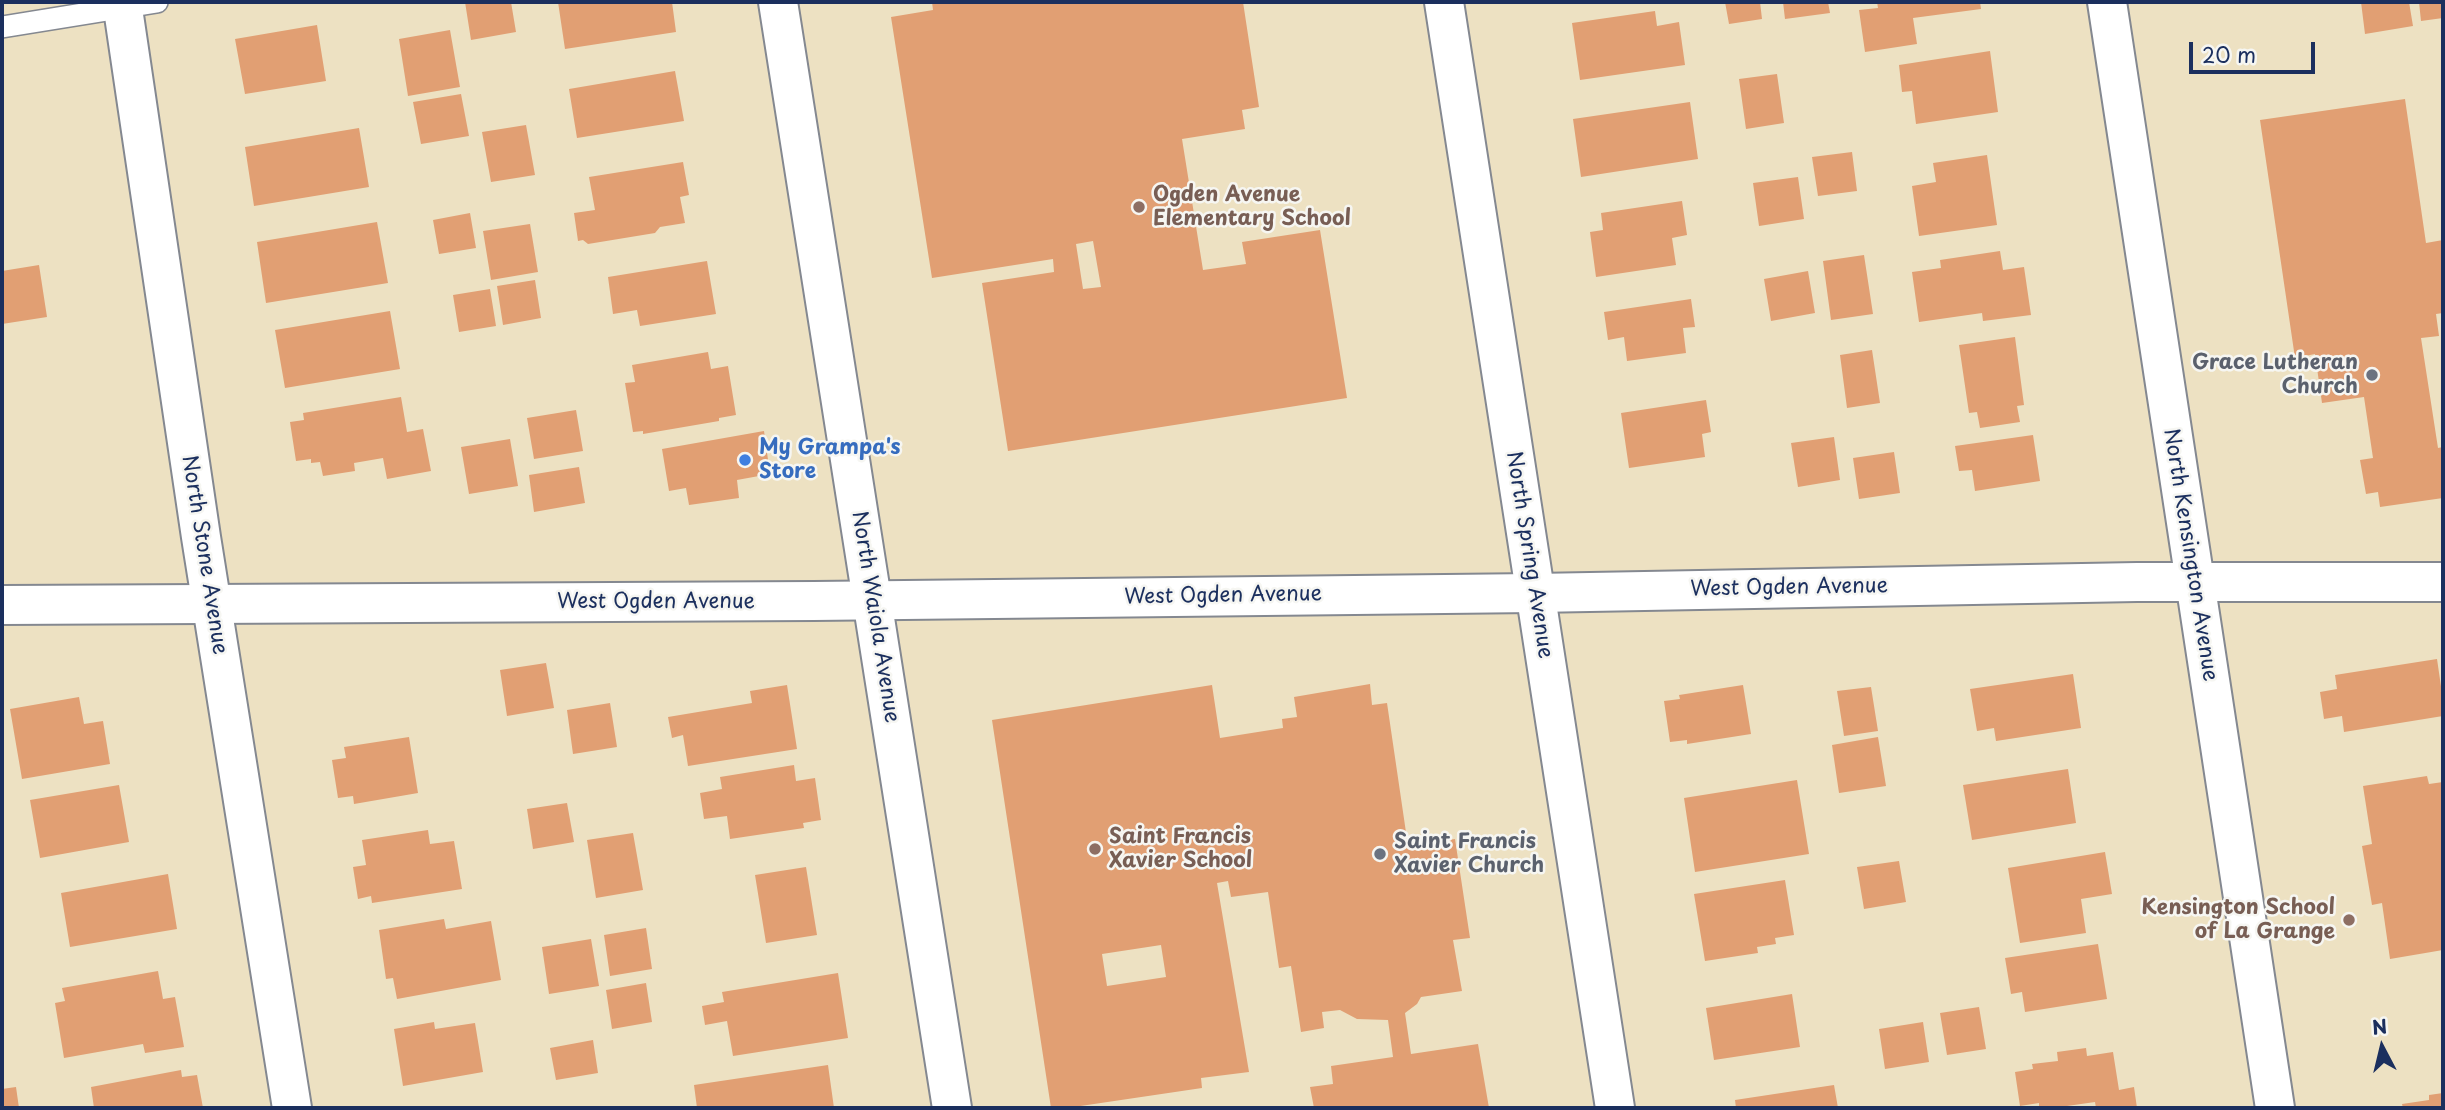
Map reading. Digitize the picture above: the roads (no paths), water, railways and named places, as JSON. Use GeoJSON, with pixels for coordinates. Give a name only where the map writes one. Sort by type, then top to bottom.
{"type":"FeatureCollection","features":[{"type":"Feature","properties":{"kind":"street","name":"North Waiola Avenue"},"geometry":{"type":"LineString","coordinates":[[778,2],[952,1108]]}},
{"type":"Feature","properties":{"kind":"street","name":"North Spring Avenue"},"geometry":{"type":"LineString","coordinates":[[1444,2],[1615,1108]]}},
{"type":"Feature","properties":{"kind":"street","name":"North Kensington Avenue"},"geometry":{"type":"LineString","coordinates":[[2108,2],[2275,1108]]}},
{"type":"Feature","properties":{"kind":"street","name":"North Stone Avenue"},"geometry":{"type":"LineString","coordinates":[[134,4],[212,604],[292,1108]]}},
{"type":"Feature","properties":{"kind":"street","name":"West Ogden Avenue"},"geometry":{"type":"LineString","coordinates":[[2,605],[872,600],[2194,582],[2443,582]]}},
{"type":"Feature","properties":{"kind":"lane"},"geometry":{"type":"LineString","coordinates":[[2,27],[134,4]]}},
{"type":"Feature","properties":{"kind":"place","name":"Ogden Avenue Elementary School"},"geometry":{"type":"Point","coordinates":[1139,207]}},
{"type":"Feature","properties":{"kind":"place","name":"Grace Lutheran Church"},"geometry":{"type":"Point","coordinates":[2372,375]}},
{"type":"Feature","properties":{"kind":"place","name":"My Grampa's Store"},"geometry":{"type":"Point","coordinates":[745,460]}},
{"type":"Feature","properties":{"kind":"place","name":"Saint Francis Xavier School"},"geometry":{"type":"Point","coordinates":[1095,849]}},
{"type":"Feature","properties":{"kind":"place","name":"Saint Francis Xavier Church"},"geometry":{"type":"Point","coordinates":[1380,854]}},
{"type":"Feature","properties":{"kind":"place","name":"Kensington School of La Grange"},"geometry":{"type":"Point","coordinates":[2349,920]}}]}
